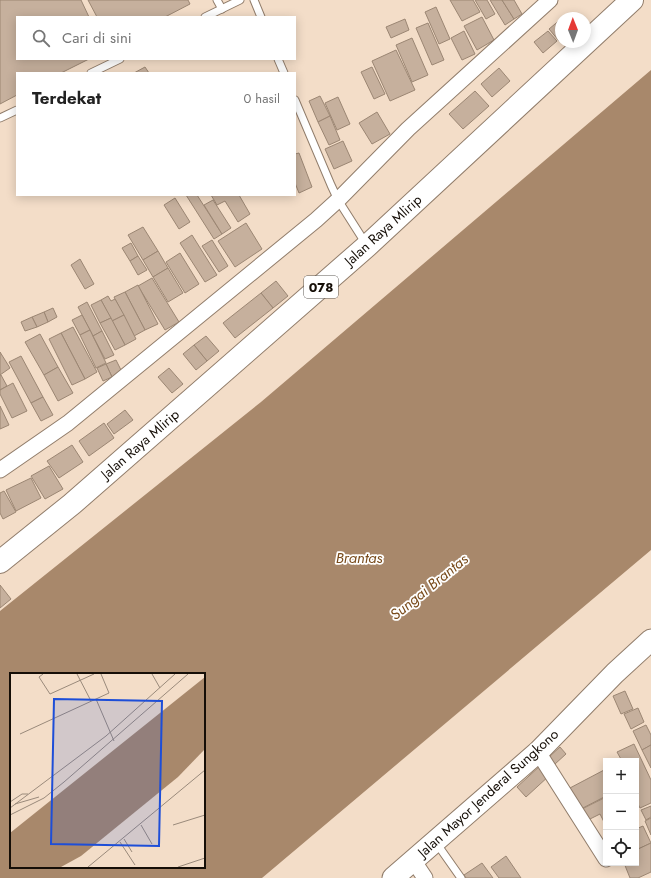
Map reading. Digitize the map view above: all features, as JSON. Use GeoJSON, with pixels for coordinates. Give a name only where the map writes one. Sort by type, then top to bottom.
{"type":"FeatureCollection","features":[{"type":"Feature","properties":{"kind":"main road","name":"Jalan Raya Mlirip"},"geometry":{"type":"LineString","coordinates":[[0,562],[72,504],[367,246],[632,0]]}},
{"type":"Feature","properties":{"kind":"main road","name":"Jalan Mayor Jenderal Sungkono"},"geometry":{"type":"LineString","coordinates":[[393,878],[538,752],[615,673],[651,640]]}},
{"type":"Feature","properties":{"kind":"street"},"geometry":{"type":"LineString","coordinates":[[0,470],[68,423],[316,220],[338,200],[408,129],[550,0]]}},
{"type":"Feature","properties":{"kind":"street"},"geometry":{"type":"LineString","coordinates":[[538,752],[603,854]]}},
{"type":"Feature","properties":{"kind":"street"},"geometry":{"type":"LineString","coordinates":[[413,860],[425,878]]}},
{"type":"Feature","properties":{"kind":"lane"},"geometry":{"type":"LineString","coordinates":[[217,0],[222,9]]}},
{"type":"Feature","properties":{"kind":"lane"},"geometry":{"type":"LineString","coordinates":[[207,16],[240,0]]}},
{"type":"Feature","properties":{"kind":"lane"},"geometry":{"type":"LineString","coordinates":[[254,0],[261,16]]}},
{"type":"Feature","properties":{"kind":"lane"},"geometry":{"type":"LineString","coordinates":[[93,72],[118,60]]}},
{"type":"Feature","properties":{"kind":"lane"},"geometry":{"type":"LineString","coordinates":[[278,60],[284,72]]}},
{"type":"Feature","properties":{"kind":"lane"},"geometry":{"type":"LineString","coordinates":[[296,102],[331,186],[338,200],[367,246]]}},
{"type":"Feature","properties":{"kind":"lane"},"geometry":{"type":"LineString","coordinates":[[0,118],[16,110]]}},
{"type":"Feature","properties":{"kind":"lane"},"geometry":{"type":"LineString","coordinates":[[436,842],[460,878]]}},
{"type":"Feature","properties":{"kind":"water","name":"Brantas"},"geometry":{"type":"Polygon","coordinates":[[[651,70],[651,550],[262,878],[0,878],[0,611],[261,402],[651,70]]]}},
{"type":"Feature","properties":{"kind":"building"},"geometry":{"type":"Polygon","coordinates":[[[0,0],[81,0],[89,16],[16,16],[16,60],[87,60],[63,72],[16,72],[16,96],[0,104],[0,0]]]}},
{"type":"Feature","properties":{"kind":"building"},"geometry":{"type":"Polygon","coordinates":[[[88,0],[188,0],[190,4],[167,16],[96,16],[88,0]]]}},
{"type":"Feature","properties":{"kind":"building"},"geometry":{"type":"Polygon","coordinates":[[[450,0],[473,0],[480,12],[462,21],[450,0]]]}},
{"type":"Feature","properties":{"kind":"building"},"geometry":{"type":"Polygon","coordinates":[[[475,0],[487,0],[495,14],[486,19],[475,0]]]}},
{"type":"Feature","properties":{"kind":"building"},"geometry":{"type":"Polygon","coordinates":[[[490,0],[502,0],[514,19],[505,25],[490,0]]]}},
{"type":"Feature","properties":{"kind":"building"},"geometry":{"type":"Polygon","coordinates":[[[502,0],[514,0],[522,14],[514,19],[502,0]]]}},
{"type":"Feature","properties":{"kind":"building"},"geometry":{"type":"Polygon","coordinates":[[[436,7],[450,39],[439,44],[425,12],[436,7]]]}},
{"type":"Feature","properties":{"kind":"building"},"geometry":{"type":"Polygon","coordinates":[[[482,17],[494,40],[477,50],[464,26],[482,17]]]}},
{"type":"Feature","properties":{"kind":"building"},"geometry":{"type":"Polygon","coordinates":[[[405,19],[409,30],[391,38],[386,27],[405,19]]]}},
{"type":"Feature","properties":{"kind":"building"},"geometry":{"type":"Polygon","coordinates":[[[428,23],[444,60],[432,65],[416,28],[428,23]]]}},
{"type":"Feature","properties":{"kind":"building"},"geometry":{"type":"Polygon","coordinates":[[[555,24],[555,36],[549,29],[555,24]]]}},
{"type":"Feature","properties":{"kind":"building"},"geometry":{"type":"Polygon","coordinates":[[[464,31],[475,54],[462,60],[451,38],[464,31]]]}},
{"type":"Feature","properties":{"kind":"building"},"geometry":{"type":"Polygon","coordinates":[[[548,31],[555,39],[555,43],[543,53],[534,42],[548,31]]]}},
{"type":"Feature","properties":{"kind":"building"},"geometry":{"type":"Polygon","coordinates":[[[412,38],[428,75],[412,82],[396,45],[412,38]]]}},
{"type":"Feature","properties":{"kind":"building"},"geometry":{"type":"Polygon","coordinates":[[[396,50],[415,90],[390,101],[372,61],[396,50]]]}},
{"type":"Feature","properties":{"kind":"building"},"geometry":{"type":"Polygon","coordinates":[[[145,67],[148,72],[136,72],[145,67]]]}},
{"type":"Feature","properties":{"kind":"building"},"geometry":{"type":"Polygon","coordinates":[[[372,67],[385,94],[374,99],[361,72],[372,67]]]}},
{"type":"Feature","properties":{"kind":"building"},"geometry":{"type":"Polygon","coordinates":[[[499,68],[510,81],[492,97],[481,84],[499,68]]]}},
{"type":"Feature","properties":{"kind":"building"},"geometry":{"type":"Polygon","coordinates":[[[475,91],[489,106],[463,129],[449,114],[475,91]]]}},
{"type":"Feature","properties":{"kind":"building"},"geometry":{"type":"Polygon","coordinates":[[[320,96],[330,116],[318,122],[309,101],[320,96]]]}},
{"type":"Feature","properties":{"kind":"building"},"geometry":{"type":"Polygon","coordinates":[[[338,97],[350,124],[337,130],[325,103],[338,97]]]}},
{"type":"Feature","properties":{"kind":"building"},"geometry":{"type":"Polygon","coordinates":[[[377,112],[390,134],[372,144],[359,123],[377,112]]]}},
{"type":"Feature","properties":{"kind":"building"},"geometry":{"type":"Polygon","coordinates":[[[330,116],[340,140],[329,145],[318,122],[330,116]]]}},
{"type":"Feature","properties":{"kind":"building"},"geometry":{"type":"Polygon","coordinates":[[[343,141],[352,161],[334,169],[325,149],[343,141]]]}},
{"type":"Feature","properties":{"kind":"building"},"geometry":{"type":"Polygon","coordinates":[[[299,153],[312,187],[299,193],[296,186],[296,154],[299,153]]]}},
{"type":"Feature","properties":{"kind":"building"},"geometry":{"type":"Polygon","coordinates":[[[187,196],[198,196],[222,234],[214,239],[187,196]]]}},
{"type":"Feature","properties":{"kind":"building"},"geometry":{"type":"Polygon","coordinates":[[[212,196],[240,196],[250,214],[238,222],[225,201],[217,205],[212,196]]]}},
{"type":"Feature","properties":{"kind":"building"},"geometry":{"type":"Polygon","coordinates":[[[175,198],[190,222],[179,229],[164,205],[175,198]]]}},
{"type":"Feature","properties":{"kind":"building"},"geometry":{"type":"Polygon","coordinates":[[[213,200],[231,228],[222,234],[204,205],[213,200]]]}},
{"type":"Feature","properties":{"kind":"building"},"geometry":{"type":"Polygon","coordinates":[[[246,223],[262,249],[235,267],[218,241],[246,223]]]}},
{"type":"Feature","properties":{"kind":"building"},"geometry":{"type":"Polygon","coordinates":[[[143,227],[158,251],[143,260],[128,235],[143,227]]]}},
{"type":"Feature","properties":{"kind":"building"},"geometry":{"type":"Polygon","coordinates":[[[192,235],[217,275],[205,282],[180,243],[192,235]]]}},
{"type":"Feature","properties":{"kind":"building"},"geometry":{"type":"Polygon","coordinates":[[[212,240],[228,266],[219,272],[202,246],[212,240]]]}},
{"type":"Feature","properties":{"kind":"building"},"geometry":{"type":"Polygon","coordinates":[[[131,243],[138,256],[130,261],[122,248],[131,243]]]}},
{"type":"Feature","properties":{"kind":"building"},"geometry":{"type":"Polygon","coordinates":[[[158,251],[168,268],[153,277],[143,260],[158,251]]]}},
{"type":"Feature","properties":{"kind":"building"},"geometry":{"type":"Polygon","coordinates":[[[180,253],[199,284],[185,293],[166,262],[180,253]]]}},
{"type":"Feature","properties":{"kind":"building"},"geometry":{"type":"Polygon","coordinates":[[[138,256],[147,270],[138,275],[130,261],[138,256]]]}},
{"type":"Feature","properties":{"kind":"building"},"geometry":{"type":"Polygon","coordinates":[[[80,259],[94,284],[85,289],[71,265],[80,259]]]}},
{"type":"Feature","properties":{"kind":"building"},"geometry":{"type":"Polygon","coordinates":[[[168,268],[183,293],[168,302],[153,277],[168,268]]]}},
{"type":"Feature","properties":{"kind":"building"},"geometry":{"type":"Polygon","coordinates":[[[152,278],[179,322],[165,330],[138,286],[152,278]]]}},
{"type":"Feature","properties":{"kind":"building"},"geometry":{"type":"Polygon","coordinates":[[[276,281],[288,296],[273,308],[261,293],[276,281]]]}},
{"type":"Feature","properties":{"kind":"building"},"geometry":{"type":"Polygon","coordinates":[[[138,285],[158,324],[145,330],[125,292],[138,285]]]}},
{"type":"Feature","properties":{"kind":"building"},"geometry":{"type":"Polygon","coordinates":[[[125,292],[145,330],[134,336],[114,297],[125,292]]]}},
{"type":"Feature","properties":{"kind":"building"},"geometry":{"type":"Polygon","coordinates":[[[261,293],[273,308],[235,338],[223,323],[261,293]]]}},
{"type":"Feature","properties":{"kind":"building"},"geometry":{"type":"Polygon","coordinates":[[[108,296],[111,301],[115,299],[124,315],[112,321],[101,300],[108,296]]]}},
{"type":"Feature","properties":{"kind":"building"},"geometry":{"type":"Polygon","coordinates":[[[101,300],[111,318],[100,323],[91,305],[101,300]]]}},
{"type":"Feature","properties":{"kind":"building"},"geometry":{"type":"Polygon","coordinates":[[[87,302],[102,331],[93,336],[78,307],[87,302]]]}},
{"type":"Feature","properties":{"kind":"building"},"geometry":{"type":"Polygon","coordinates":[[[53,308],[57,317],[48,322],[44,312],[53,308]]]}},
{"type":"Feature","properties":{"kind":"building"},"geometry":{"type":"Polygon","coordinates":[[[44,312],[48,322],[37,327],[32,317],[44,312]]]}},
{"type":"Feature","properties":{"kind":"building"},"geometry":{"type":"Polygon","coordinates":[[[82,315],[90,330],[80,335],[72,320],[82,315]]]}},
{"type":"Feature","properties":{"kind":"building"},"geometry":{"type":"Polygon","coordinates":[[[124,315],[136,339],[125,345],[112,321],[124,315]]]}},
{"type":"Feature","properties":{"kind":"building"},"geometry":{"type":"Polygon","coordinates":[[[32,317],[37,327],[25,331],[21,322],[32,317]]]}},
{"type":"Feature","properties":{"kind":"building"},"geometry":{"type":"Polygon","coordinates":[[[111,318],[125,345],[115,350],[100,323],[111,318]]]}},
{"type":"Feature","properties":{"kind":"building"},"geometry":{"type":"Polygon","coordinates":[[[73,327],[97,372],[85,379],[61,333],[73,327]]]}},
{"type":"Feature","properties":{"kind":"building"},"geometry":{"type":"Polygon","coordinates":[[[90,330],[106,363],[96,368],[80,335],[90,330]]]}},
{"type":"Feature","properties":{"kind":"building"},"geometry":{"type":"Polygon","coordinates":[[[102,331],[114,355],[105,359],[93,336],[102,331]]]}},
{"type":"Feature","properties":{"kind":"building"},"geometry":{"type":"Polygon","coordinates":[[[61,333],[85,379],[72,385],[49,339],[61,333]]]}},
{"type":"Feature","properties":{"kind":"building"},"geometry":{"type":"Polygon","coordinates":[[[40,334],[58,367],[44,375],[25,342],[40,334]]]}},
{"type":"Feature","properties":{"kind":"building"},"geometry":{"type":"Polygon","coordinates":[[[206,336],[219,351],[207,361],[194,345],[206,336]]]}},
{"type":"Feature","properties":{"kind":"building"},"geometry":{"type":"Polygon","coordinates":[[[194,345],[207,361],[196,370],[183,354],[194,345]]]}},
{"type":"Feature","properties":{"kind":"building"},"geometry":{"type":"Polygon","coordinates":[[[0,352],[10,368],[0,375],[0,352]]]}},
{"type":"Feature","properties":{"kind":"building"},"geometry":{"type":"Polygon","coordinates":[[[21,356],[43,397],[31,403],[9,362],[21,356]]]}},
{"type":"Feature","properties":{"kind":"building"},"geometry":{"type":"Polygon","coordinates":[[[116,360],[122,372],[112,377],[106,364],[116,360]]]}},
{"type":"Feature","properties":{"kind":"building"},"geometry":{"type":"Polygon","coordinates":[[[106,364],[112,377],[103,381],[97,368],[106,364]]]}},
{"type":"Feature","properties":{"kind":"building"},"geometry":{"type":"Polygon","coordinates":[[[58,367],[73,393],[58,401],[44,375],[58,367]]]}},
{"type":"Feature","properties":{"kind":"building"},"geometry":{"type":"Polygon","coordinates":[[[169,368],[183,384],[172,393],[158,377],[169,368]]]}},
{"type":"Feature","properties":{"kind":"building"},"geometry":{"type":"Polygon","coordinates":[[[0,375],[7,386],[0,390],[0,375]]]}},
{"type":"Feature","properties":{"kind":"building"},"geometry":{"type":"Polygon","coordinates":[[[13,383],[27,411],[12,418],[0,394],[0,390],[13,383]]]}},
{"type":"Feature","properties":{"kind":"building"},"geometry":{"type":"Polygon","coordinates":[[[43,397],[53,415],[41,421],[31,403],[43,397]]]}},
{"type":"Feature","properties":{"kind":"building"},"geometry":{"type":"Polygon","coordinates":[[[0,406],[9,425],[0,429],[0,406]]]}},
{"type":"Feature","properties":{"kind":"building"},"geometry":{"type":"Polygon","coordinates":[[[125,410],[133,420],[114,434],[107,424],[125,410]]]}},
{"type":"Feature","properties":{"kind":"building"},"geometry":{"type":"Polygon","coordinates":[[[104,423],[114,438],[89,456],[79,441],[104,423]]]}},
{"type":"Feature","properties":{"kind":"building"},"geometry":{"type":"Polygon","coordinates":[[[72,445],[83,462],[59,478],[47,461],[72,445]]]}},
{"type":"Feature","properties":{"kind":"building"},"geometry":{"type":"Polygon","coordinates":[[[49,466],[63,489],[45,499],[31,476],[49,466]]]}},
{"type":"Feature","properties":{"kind":"building"},"geometry":{"type":"Polygon","coordinates":[[[31,478],[41,498],[16,511],[6,490],[31,478]]]}},
{"type":"Feature","properties":{"kind":"building"},"geometry":{"type":"Polygon","coordinates":[[[4,491],[16,512],[3,519],[0,513],[0,493],[4,491]]]}},
{"type":"Feature","properties":{"kind":"building"},"geometry":{"type":"Polygon","coordinates":[[[0,585],[11,599],[0,608],[0,585]]]}},
{"type":"Feature","properties":{"kind":"building"},"geometry":{"type":"Polygon","coordinates":[[[625,691],[633,709],[621,714],[613,696],[625,691]]]}},
{"type":"Feature","properties":{"kind":"building"},"geometry":{"type":"Polygon","coordinates":[[[638,708],[644,722],[631,729],[624,714],[638,708]]]}},
{"type":"Feature","properties":{"kind":"building"},"geometry":{"type":"Polygon","coordinates":[[[646,725],[651,735],[651,745],[642,750],[633,731],[646,725]]]}},
{"type":"Feature","properties":{"kind":"building"},"geometry":{"type":"Polygon","coordinates":[[[634,744],[651,780],[651,803],[640,808],[639,806],[639,758],[620,758],[617,752],[634,744]]]}},
{"type":"Feature","properties":{"kind":"building"},"geometry":{"type":"Polygon","coordinates":[[[651,745],[651,768],[642,750],[651,745]]]}},
{"type":"Feature","properties":{"kind":"building"},"geometry":{"type":"Polygon","coordinates":[[[560,747],[566,754],[555,764],[549,757],[560,747]]]}},
{"type":"Feature","properties":{"kind":"building"},"geometry":{"type":"Polygon","coordinates":[[[541,765],[550,775],[526,797],[517,787],[541,765]]]}},
{"type":"Feature","properties":{"kind":"building"},"geometry":{"type":"Polygon","coordinates":[[[603,771],[603,798],[579,810],[568,789],[603,771]]]}},
{"type":"Feature","properties":{"kind":"building"},"geometry":{"type":"Polygon","coordinates":[[[603,798],[603,820],[600,814],[586,821],[580,810],[603,798]]]}},
{"type":"Feature","properties":{"kind":"building"},"geometry":{"type":"Polygon","coordinates":[[[651,806],[651,817],[646,820],[641,810],[651,806]]]}},
{"type":"Feature","properties":{"kind":"building"},"geometry":{"type":"Polygon","coordinates":[[[651,818],[651,835],[645,821],[651,818]]]}},
{"type":"Feature","properties":{"kind":"building"},"geometry":{"type":"Polygon","coordinates":[[[643,826],[651,843],[639,849],[639,830],[639,828],[643,826]]]}},
{"type":"Feature","properties":{"kind":"building"},"geometry":{"type":"Polygon","coordinates":[[[651,843],[651,872],[638,878],[630,878],[625,866],[639,866],[639,849],[651,843]]]}},
{"type":"Feature","properties":{"kind":"building"},"geometry":{"type":"Polygon","coordinates":[[[506,856],[521,878],[499,878],[491,867],[506,856]]]}},
{"type":"Feature","properties":{"kind":"building"},"geometry":{"type":"Polygon","coordinates":[[[482,863],[493,878],[466,878],[464,875],[482,863]]]}},
{"type":"Feature","properties":{"kind":"water label","name":"Sungai Brantas"},"geometry":{"type":"Point","coordinates":[429,587]}}]}
